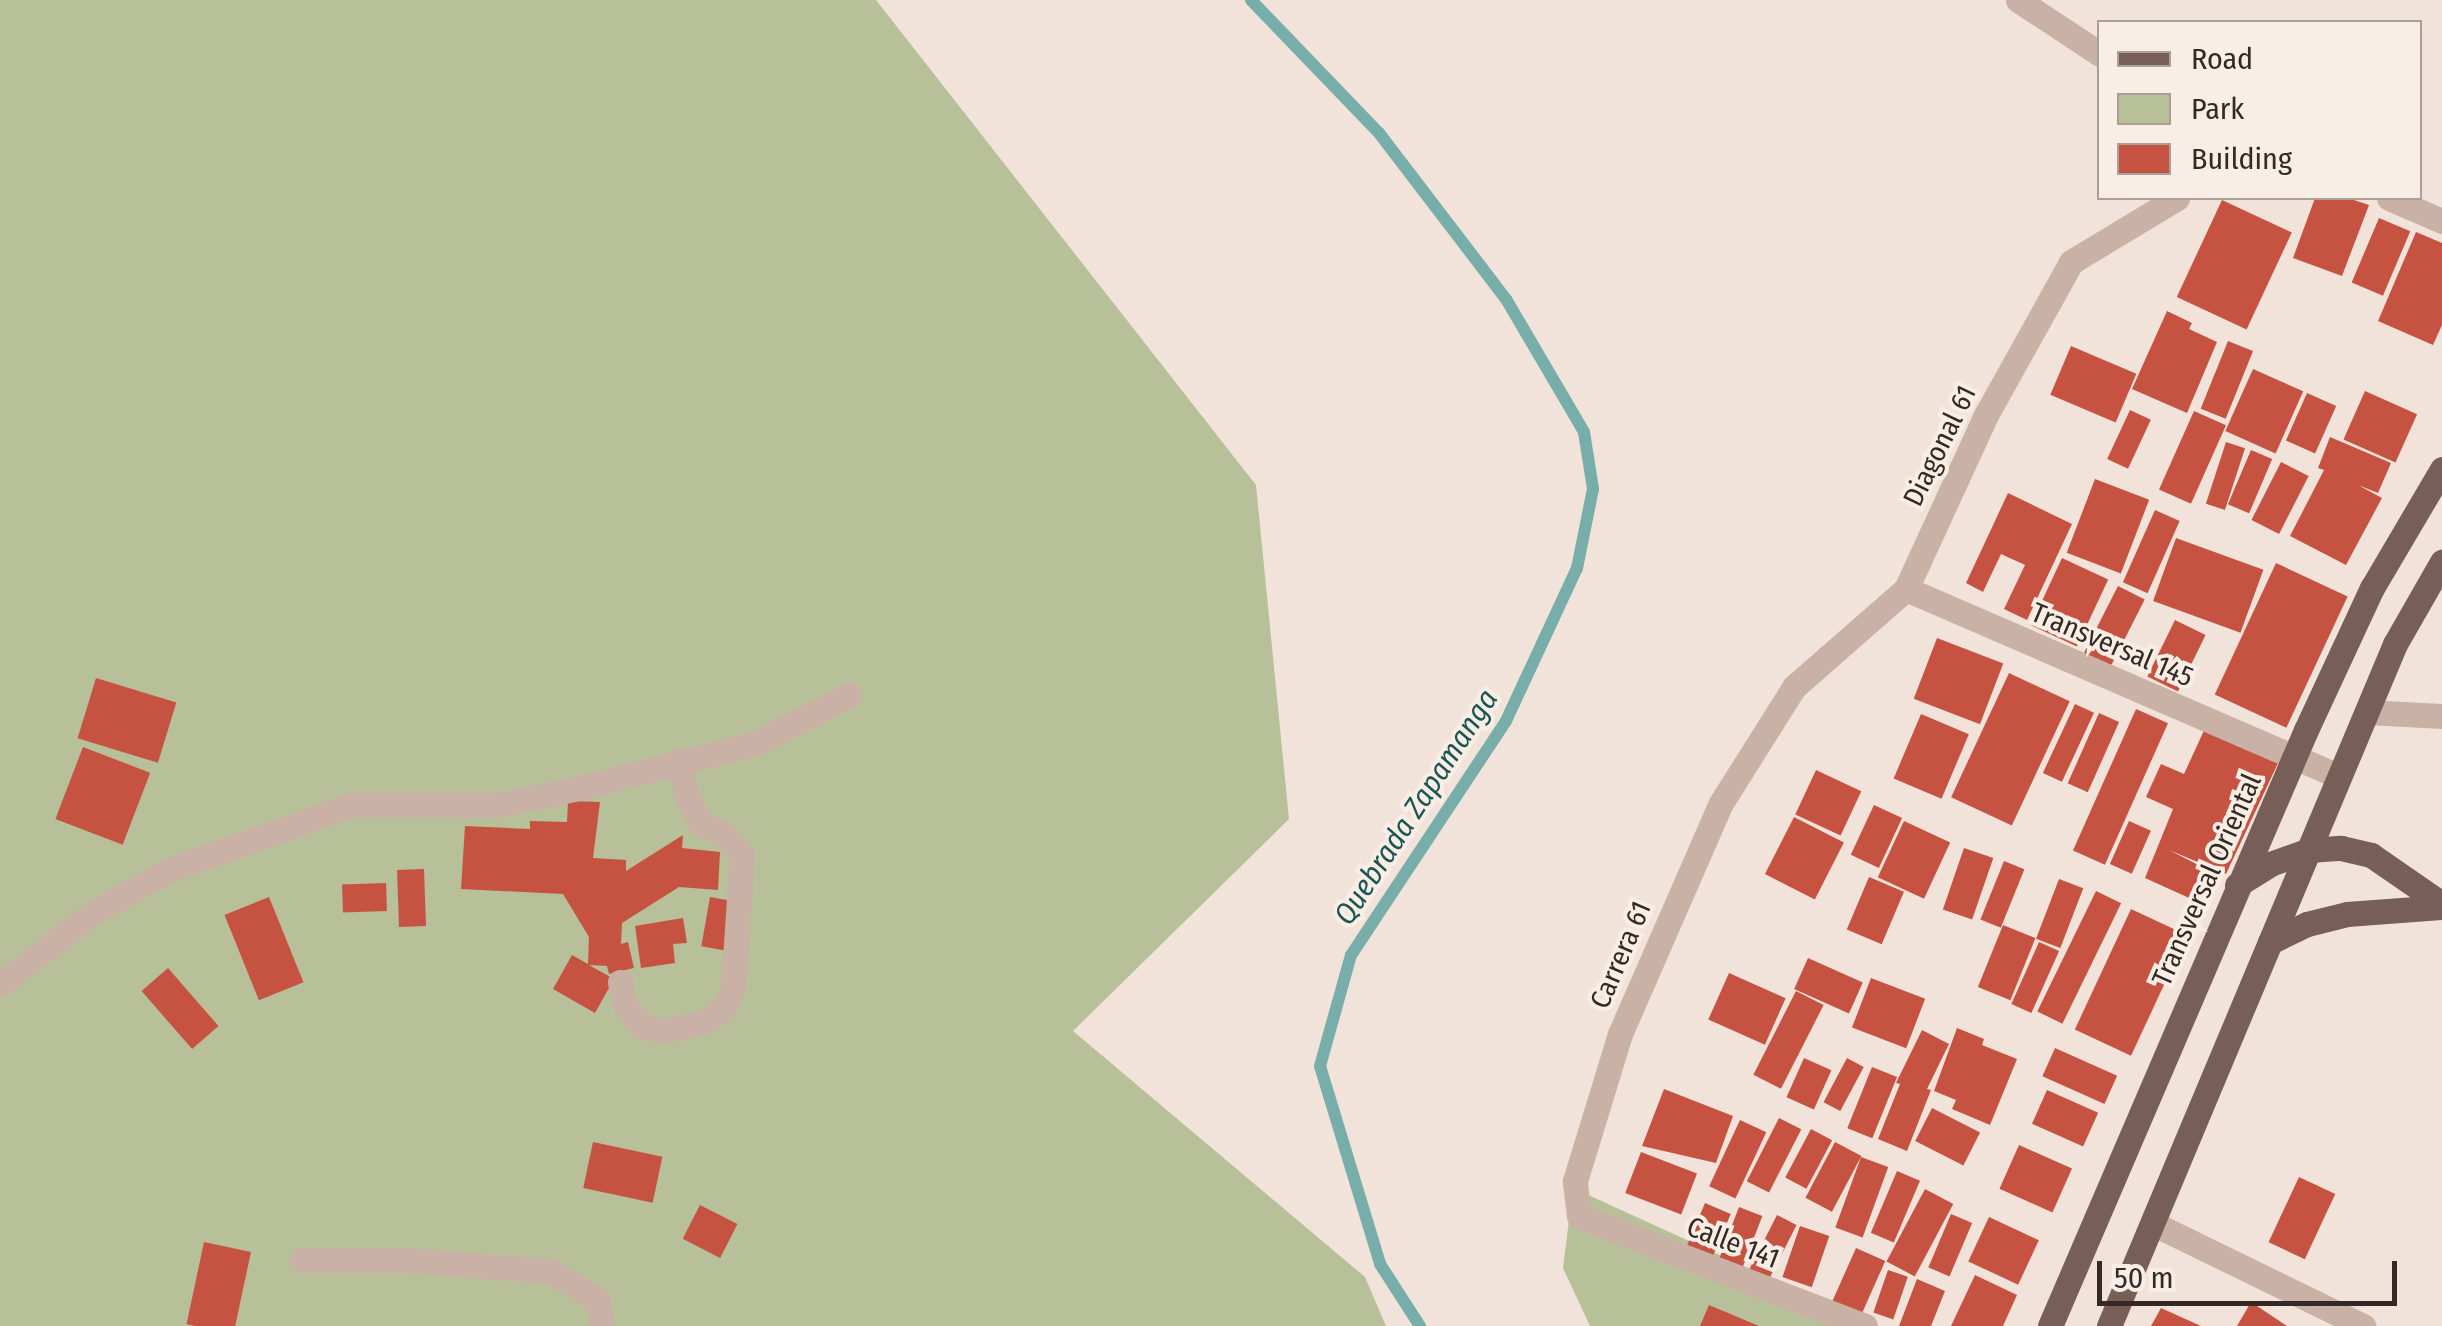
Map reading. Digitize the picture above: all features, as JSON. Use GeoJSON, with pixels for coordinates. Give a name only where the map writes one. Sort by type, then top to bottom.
{"type":"FeatureCollection","features":[{"type":"Feature","properties":{"kind":"main road","name":"Transversal Oriental"},"geometry":{"type":"LineString","coordinates":[[2050,1326],[2294,757],[2372,588],[2442,469]]}},
{"type":"Feature","properties":{"kind":"main road"},"geometry":{"type":"LineString","coordinates":[[2110,1326],[2394,644],[2442,562]]}},
{"type":"Feature","properties":{"kind":"main road"},"geometry":{"type":"LineString","coordinates":[[2237,885],[2270,864],[2309,850],[2341,848],[2372,855],[2442,906]]}},
{"type":"Feature","properties":{"kind":"main road"},"geometry":{"type":"LineString","coordinates":[[2270,942],[2306,924],[2348,914],[2442,906]]}},
{"type":"Feature","properties":{"kind":"street"},"geometry":{"type":"LineString","coordinates":[[2018,0],[2097,52]]}},
{"type":"Feature","properties":{"kind":"street","name":"Diagonal 61"},"geometry":{"type":"LineString","coordinates":[[1766,733],[1794,687],[1906,589],[1986,415],[2072,262],[2173,200]]}},
{"type":"Feature","properties":{"kind":"street"},"geometry":{"type":"LineString","coordinates":[[2392,200],[2442,222]]}},
{"type":"Feature","properties":{"kind":"street","name":"Transversal 145"},"geometry":{"type":"LineString","coordinates":[[1906,589],[2339,776]]}},
{"type":"Feature","properties":{"kind":"street"},"geometry":{"type":"LineString","coordinates":[[0,984],[94,912],[168,870],[351,805],[499,805],[756,742],[849,695]]}},
{"type":"Feature","properties":{"kind":"street"},"geometry":{"type":"LineString","coordinates":[[2367,712],[2442,716]]}},
{"type":"Feature","properties":{"kind":"street","name":"Carrera 61"},"geometry":{"type":"LineString","coordinates":[[1579,1216],[1575,1181],[1620,1034],[1722,804],[1766,733]]}},
{"type":"Feature","properties":{"kind":"street"},"geometry":{"type":"LineString","coordinates":[[620,982],[624,1002],[640,1026],[664,1031],[707,1020],[724,1009],[734,987],[742,856],[723,833],[701,824],[686,795],[680,760]]}},
{"type":"Feature","properties":{"kind":"street","name":"Calle 141"},"geometry":{"type":"LineString","coordinates":[[1579,1216],[1865,1326]]}},
{"type":"Feature","properties":{"kind":"street"},"geometry":{"type":"LineString","coordinates":[[2154,1224],[2362,1326]]}},
{"type":"Feature","properties":{"kind":"street"},"geometry":{"type":"LineString","coordinates":[[302,1260],[406,1260],[550,1272],[598,1300],[601,1326]]}},
{"type":"Feature","properties":{"kind":"green space"},"geometry":{"type":"Polygon","coordinates":[[[0,0],[876,0],[1256,485],[1289,819],[1073,1031],[1365,1277],[1386,1326],[0,1326],[0,0]]]}},
{"type":"Feature","properties":{"kind":"green space"},"geometry":{"type":"Polygon","coordinates":[[[1573,1188],[1875,1326],[1590,1326],[1563,1268],[1573,1188]]]}},
{"type":"Feature","properties":{"kind":"building"},"geometry":{"type":"Polygon","coordinates":[[[2222,200],[2292,233],[2247,330],[2177,297],[2222,200]]]}},
{"type":"Feature","properties":{"kind":"building"},"geometry":{"type":"Polygon","coordinates":[[[2314,200],[2354,200],[2369,205],[2342,276],[2293,258],[2314,200]]]}},
{"type":"Feature","properties":{"kind":"building"},"geometry":{"type":"Polygon","coordinates":[[[2379,218],[2410,231],[2383,296],[2352,282],[2379,218]]]}},
{"type":"Feature","properties":{"kind":"building"},"geometry":{"type":"Polygon","coordinates":[[[2416,232],[2442,243],[2442,325],[2433,345],[2378,321],[2416,232]]]}},
{"type":"Feature","properties":{"kind":"building"},"geometry":{"type":"Polygon","coordinates":[[[2167,311],[2192,323],[2189,329],[2217,342],[2187,413],[2132,389],[2167,311]]]}},
{"type":"Feature","properties":{"kind":"building"},"geometry":{"type":"Polygon","coordinates":[[[2228,341],[2253,351],[2226,419],[2201,409],[2228,341]]]}},
{"type":"Feature","properties":{"kind":"building"},"geometry":{"type":"Polygon","coordinates":[[[2071,346],[2136,374],[2116,423],[2050,395],[2071,346]]]}},
{"type":"Feature","properties":{"kind":"building"},"geometry":{"type":"Polygon","coordinates":[[[2253,369],[2303,391],[2276,453],[2225,431],[2253,369]]]}},
{"type":"Feature","properties":{"kind":"building"},"geometry":{"type":"Polygon","coordinates":[[[2365,391],[2417,414],[2396,463],[2343,439],[2365,391]]]}},
{"type":"Feature","properties":{"kind":"building"},"geometry":{"type":"Polygon","coordinates":[[[2307,393],[2336,406],[2315,454],[2286,441],[2307,393]]]}},
{"type":"Feature","properties":{"kind":"building"},"geometry":{"type":"Polygon","coordinates":[[[2130,410],[2151,420],[2128,469],[2107,459],[2130,410]]]}},
{"type":"Feature","properties":{"kind":"building"},"geometry":{"type":"Polygon","coordinates":[[[2194,411],[2226,425],[2191,504],[2159,490],[2194,411]]]}},
{"type":"Feature","properties":{"kind":"building"},"geometry":{"type":"Polygon","coordinates":[[[2330,437],[2391,463],[2378,493],[2358,485],[2382,498],[2346,565],[2290,536],[2324,470],[2318,468],[2330,437]]]}},
{"type":"Feature","properties":{"kind":"building"},"geometry":{"type":"Polygon","coordinates":[[[2226,442],[2245,448],[2225,510],[2206,504],[2226,442]]]}},
{"type":"Feature","properties":{"kind":"building"},"geometry":{"type":"Polygon","coordinates":[[[2251,450],[2272,459],[2249,513],[2228,504],[2251,450]]]}},
{"type":"Feature","properties":{"kind":"building"},"geometry":{"type":"Polygon","coordinates":[[[2281,462],[2309,476],[2279,534],[2251,520],[2281,462]]]}},
{"type":"Feature","properties":{"kind":"building"},"geometry":{"type":"Polygon","coordinates":[[[2095,479],[2149,500],[2121,574],[2067,553],[2095,479]]]}},
{"type":"Feature","properties":{"kind":"building"},"geometry":{"type":"Polygon","coordinates":[[[2008,493],[2072,524],[2027,620],[2004,609],[2025,565],[2001,554],[1983,592],[1966,583],[2008,493]]]}},
{"type":"Feature","properties":{"kind":"building"},"geometry":{"type":"Polygon","coordinates":[[[2155,510],[2180,521],[2148,593],[2123,582],[2155,510]]]}},
{"type":"Feature","properties":{"kind":"building"},"geometry":{"type":"Polygon","coordinates":[[[2176,538],[2263,570],[2240,633],[2153,601],[2176,538]]]}},
{"type":"Feature","properties":{"kind":"building"},"geometry":{"type":"Polygon","coordinates":[[[2062,558],[2108,580],[2077,647],[2031,625],[2062,558]]]}},
{"type":"Feature","properties":{"kind":"building"},"geometry":{"type":"Polygon","coordinates":[[[2276,563],[2348,596],[2286,728],[2215,694],[2276,563]]]}},
{"type":"Feature","properties":{"kind":"building"},"geometry":{"type":"Polygon","coordinates":[[[2118,586],[2145,600],[2109,670],[2082,656],[2118,586]]]}},
{"type":"Feature","properties":{"kind":"building"},"geometry":{"type":"Polygon","coordinates":[[[2175,620],[2206,635],[2178,692],[2147,677],[2175,620]]]}},
{"type":"Feature","properties":{"kind":"building"},"geometry":{"type":"Polygon","coordinates":[[[1937,638],[2003,663],[1980,724],[1914,699],[1937,638]]]}},
{"type":"Feature","properties":{"kind":"building"},"geometry":{"type":"Polygon","coordinates":[[[2009,673],[2070,701],[2012,825],[1951,797],[2009,673]]]}},
{"type":"Feature","properties":{"kind":"building"},"geometry":{"type":"Polygon","coordinates":[[[96,678],[176,703],[158,763],[78,738],[96,678]]]}},
{"type":"Feature","properties":{"kind":"building"},"geometry":{"type":"Polygon","coordinates":[[[2075,704],[2094,713],[2062,782],[2043,773],[2075,704]]]}},
{"type":"Feature","properties":{"kind":"building"},"geometry":{"type":"Polygon","coordinates":[[[2136,709],[2168,723],[2105,865],[2073,851],[2136,709]]]}},
{"type":"Feature","properties":{"kind":"building"},"geometry":{"type":"Polygon","coordinates":[[[2099,713],[2119,722],[2088,792],[2068,783],[2099,713]]]}},
{"type":"Feature","properties":{"kind":"building"},"geometry":{"type":"Polygon","coordinates":[[[1921,714],[1969,734],[1942,799],[1894,778],[1921,714]]]}},
{"type":"Feature","properties":{"kind":"building"},"geometry":{"type":"Polygon","coordinates":[[[2206,726],[2279,761],[2226,874],[2169,850],[2212,872],[2198,902],[2145,878],[2173,809],[2146,797],[2161,764],[2184,774],[2206,726]]]}},
{"type":"Feature","properties":{"kind":"building"},"geometry":{"type":"Polygon","coordinates":[[[83,747],[150,773],[123,845],[55,819],[83,747]]]}},
{"type":"Feature","properties":{"kind":"building"},"geometry":{"type":"Polygon","coordinates":[[[1816,770],[1861,791],[1841,836],[1795,814],[1816,770]]]}},
{"type":"Feature","properties":{"kind":"building"},"geometry":{"type":"Polygon","coordinates":[[[568,801],[600,802],[593,858],[626,860],[626,871],[683,835],[682,848],[720,852],[718,890],[679,887],[622,923],[621,944],[628,942],[634,968],[609,974],[607,966],[589,965],[614,979],[595,1013],[553,989],[572,955],[588,964],[589,937],[563,894],[461,889],[465,826],[530,829],[530,821],[567,822],[568,801]]]}},
{"type":"Feature","properties":{"kind":"building"},"geometry":{"type":"Polygon","coordinates":[[[1874,805],[1902,818],[1879,868],[1851,855],[1874,805]]]}},
{"type":"Feature","properties":{"kind":"building"},"geometry":{"type":"Polygon","coordinates":[[[1794,817],[1844,842],[1815,899],[1765,874],[1794,817]]]}},
{"type":"Feature","properties":{"kind":"building"},"geometry":{"type":"Polygon","coordinates":[[[1904,821],[1950,843],[1924,899],[1878,877],[1904,821]]]}},
{"type":"Feature","properties":{"kind":"building"},"geometry":{"type":"Polygon","coordinates":[[[2129,821],[2151,831],[2132,874],[2110,864],[2129,821]]]}},
{"type":"Feature","properties":{"kind":"building"},"geometry":{"type":"Polygon","coordinates":[[[1964,848],[1993,858],[1972,920],[1943,909],[1964,848]]]}},
{"type":"Feature","properties":{"kind":"building"},"geometry":{"type":"Polygon","coordinates":[[[2004,861],[2024,869],[2001,928],[1980,919],[2004,861]]]}},
{"type":"Feature","properties":{"kind":"building"},"geometry":{"type":"Polygon","coordinates":[[[424,869],[426,926],[399,927],[397,870],[424,869]]]}},
{"type":"Feature","properties":{"kind":"building"},"geometry":{"type":"Polygon","coordinates":[[[1869,877],[1904,892],[1882,944],[1847,929],[1869,877]]]}},
{"type":"Feature","properties":{"kind":"building"},"geometry":{"type":"Polygon","coordinates":[[[2059,879],[2083,888],[2060,948],[2036,939],[2059,879]]]}},
{"type":"Feature","properties":{"kind":"building"},"geometry":{"type":"Polygon","coordinates":[[[386,883],[387,911],[343,913],[342,885],[386,883]]]}},
{"type":"Feature","properties":{"kind":"building"},"geometry":{"type":"Polygon","coordinates":[[[2096,891],[2121,903],[2062,1024],[2037,1011],[2096,891]]]}},
{"type":"Feature","properties":{"kind":"building"},"geometry":{"type":"Polygon","coordinates":[[[269,897],[303,982],[259,1000],[224,915],[269,897]]]}},
{"type":"Feature","properties":{"kind":"building"},"geometry":{"type":"Polygon","coordinates":[[[710,897],[737,902],[728,951],[701,946],[710,897]]]}},
{"type":"Feature","properties":{"kind":"building"},"geometry":{"type":"Polygon","coordinates":[[[2131,909],[2187,935],[2131,1056],[2075,1030],[2131,909]]]}},
{"type":"Feature","properties":{"kind":"building"},"geometry":{"type":"Polygon","coordinates":[[[683,918],[687,943],[673,944],[675,963],[641,968],[635,926],[683,918]]]}},
{"type":"Feature","properties":{"kind":"building"},"geometry":{"type":"Polygon","coordinates":[[[2003,925],[2035,938],[2010,1000],[1978,987],[2003,925]]]}},
{"type":"Feature","properties":{"kind":"building"},"geometry":{"type":"Polygon","coordinates":[[[2039,942],[2059,951],[2031,1013],[2011,1004],[2039,942]]]}},
{"type":"Feature","properties":{"kind":"building"},"geometry":{"type":"Polygon","coordinates":[[[1808,958],[1863,982],[1849,1013],[1794,989],[1808,958]]]}},
{"type":"Feature","properties":{"kind":"building"},"geometry":{"type":"Polygon","coordinates":[[[168,968],[219,1026],[192,1049],[142,991],[168,968]]]}},
{"type":"Feature","properties":{"kind":"building"},"geometry":{"type":"Polygon","coordinates":[[[1729,973],[1786,998],[1765,1045],[1708,1020],[1729,973]]]}},
{"type":"Feature","properties":{"kind":"building"},"geometry":{"type":"Polygon","coordinates":[[[1871,978],[1925,999],[1906,1048],[1852,1027],[1871,978]]]}},
{"type":"Feature","properties":{"kind":"building"},"geometry":{"type":"Polygon","coordinates":[[[1796,991],[1824,1005],[1781,1089],[1753,1075],[1796,991]]]}},
{"type":"Feature","properties":{"kind":"building"},"geometry":{"type":"Polygon","coordinates":[[[1957,1028],[1984,1039],[1982,1045],[2017,1059],[1990,1125],[1952,1109],[1956,1100],[1934,1091],[1957,1028]]]}},
{"type":"Feature","properties":{"kind":"building"},"geometry":{"type":"Polygon","coordinates":[[[1922,1030],[1949,1044],[1927,1089],[1931,1090],[1907,1151],[1878,1139],[1900,1084],[1896,1083],[1922,1030]]]}},
{"type":"Feature","properties":{"kind":"building"},"geometry":{"type":"Polygon","coordinates":[[[2055,1048],[2117,1076],[2105,1104],[2042,1076],[2055,1048]]]}},
{"type":"Feature","properties":{"kind":"building"},"geometry":{"type":"Polygon","coordinates":[[[1804,1058],[1831,1070],[1814,1109],[1787,1097],[1804,1058]]]}},
{"type":"Feature","properties":{"kind":"building"},"geometry":{"type":"Polygon","coordinates":[[[1847,1058],[1864,1067],[1840,1111],[1824,1102],[1847,1058]]]}},
{"type":"Feature","properties":{"kind":"building"},"geometry":{"type":"Polygon","coordinates":[[[1872,1067],[1897,1077],[1872,1138],[1847,1128],[1872,1067]]]}},
{"type":"Feature","properties":{"kind":"building"},"geometry":{"type":"Polygon","coordinates":[[[1664,1089],[1733,1116],[1716,1163],[1642,1146],[1664,1089]]]}},
{"type":"Feature","properties":{"kind":"building"},"geometry":{"type":"Polygon","coordinates":[[[2047,1090],[2098,1113],[2083,1147],[2032,1124],[2047,1090]]]}},
{"type":"Feature","properties":{"kind":"building"},"geometry":{"type":"Polygon","coordinates":[[[1932,1108],[1980,1133],[1963,1165],[1915,1141],[1932,1108]]]}},
{"type":"Feature","properties":{"kind":"building"},"geometry":{"type":"Polygon","coordinates":[[[1779,1118],[1801,1129],[1769,1193],[1747,1181],[1779,1118]]]}},
{"type":"Feature","properties":{"kind":"building"},"geometry":{"type":"Polygon","coordinates":[[[1740,1120],[1766,1132],[1735,1198],[1709,1186],[1740,1120]]]}},
{"type":"Feature","properties":{"kind":"building"},"geometry":{"type":"Polygon","coordinates":[[[1811,1129],[1832,1140],[1806,1189],[1785,1178],[1811,1129]]]}},
{"type":"Feature","properties":{"kind":"building"},"geometry":{"type":"Polygon","coordinates":[[[593,1142],[662,1157],[653,1203],[583,1188],[593,1142]]]}},
{"type":"Feature","properties":{"kind":"building"},"geometry":{"type":"Polygon","coordinates":[[[1835,1142],[1861,1156],[1832,1212],[1805,1198],[1835,1142]]]}},
{"type":"Feature","properties":{"kind":"building"},"geometry":{"type":"Polygon","coordinates":[[[2019,1145],[2072,1169],[2052,1212],[1999,1189],[2019,1145]]]}},
{"type":"Feature","properties":{"kind":"building"},"geometry":{"type":"Polygon","coordinates":[[[1641,1152],[1697,1174],[1681,1215],[1625,1193],[1641,1152]]]}},
{"type":"Feature","properties":{"kind":"building"},"geometry":{"type":"Polygon","coordinates":[[[1861,1157],[1888,1167],[1863,1237],[1835,1227],[1861,1157]]]}},
{"type":"Feature","properties":{"kind":"building"},"geometry":{"type":"Polygon","coordinates":[[[1897,1171],[1920,1181],[1894,1242],[1871,1233],[1897,1171]]]}},
{"type":"Feature","properties":{"kind":"building"},"geometry":{"type":"Polygon","coordinates":[[[2299,1177],[2335,1194],[2305,1259],[2269,1242],[2299,1177]]]}},
{"type":"Feature","properties":{"kind":"building"},"geometry":{"type":"Polygon","coordinates":[[[1925,1189],[1953,1204],[1915,1276],[1887,1261],[1925,1189]]]}},
{"type":"Feature","properties":{"kind":"building"},"geometry":{"type":"Polygon","coordinates":[[[1705,1203],[1731,1214],[1709,1265],[1683,1255],[1705,1203]]]}},
{"type":"Feature","properties":{"kind":"building"},"geometry":{"type":"Polygon","coordinates":[[[700,1205],[737,1224],[720,1258],[683,1239],[700,1205]]]}},
{"type":"Feature","properties":{"kind":"building"},"geometry":{"type":"Polygon","coordinates":[[[1739,1207],[1762,1216],[1742,1268],[1719,1259],[1739,1207]]]}},
{"type":"Feature","properties":{"kind":"building"},"geometry":{"type":"Polygon","coordinates":[[[1951,1214],[1972,1223],[1950,1276],[1928,1267],[1951,1214]]]}},
{"type":"Feature","properties":{"kind":"building"},"geometry":{"type":"Polygon","coordinates":[[[1777,1215],[1797,1225],[1768,1282],[1748,1272],[1777,1215]]]}},
{"type":"Feature","properties":{"kind":"building"},"geometry":{"type":"Polygon","coordinates":[[[1989,1217],[2039,1240],[2018,1285],[1968,1261],[1989,1217]]]}},
{"type":"Feature","properties":{"kind":"building"},"geometry":{"type":"Polygon","coordinates":[[[1800,1226],[1829,1236],[1812,1287],[1782,1277],[1800,1226]]]}},
{"type":"Feature","properties":{"kind":"building"},"geometry":{"type":"Polygon","coordinates":[[[204,1242],[251,1252],[235,1326],[187,1324],[204,1242]]]}},
{"type":"Feature","properties":{"kind":"building"},"geometry":{"type":"Polygon","coordinates":[[[1856,1248],[1885,1261],[1860,1317],[1831,1304],[1856,1248]]]}},
{"type":"Feature","properties":{"kind":"building"},"geometry":{"type":"Polygon","coordinates":[[[1888,1270],[1908,1277],[1893,1319],[1873,1313],[1888,1270]]]}},
{"type":"Feature","properties":{"kind":"building"},"geometry":{"type":"Polygon","coordinates":[[[1975,1275],[2017,1295],[2003,1326],[1951,1326],[1975,1275]]]}},
{"type":"Feature","properties":{"kind":"building"},"geometry":{"type":"Polygon","coordinates":[[[1917,1279],[1945,1291],[1931,1326],[1899,1326],[1917,1279]]]}},
{"type":"Feature","properties":{"kind":"building"},"geometry":{"type":"Polygon","coordinates":[[[2251,1302],[2287,1326],[2237,1326],[2251,1302]]]}},
{"type":"Feature","properties":{"kind":"building"},"geometry":{"type":"Polygon","coordinates":[[[1709,1305],[1759,1326],[1700,1326],[1709,1305]]]}},
{"type":"Feature","properties":{"kind":"building"},"geometry":{"type":"Polygon","coordinates":[[[2161,1308],[2201,1326],[2151,1326],[2161,1308]]]}},
{"type":"Feature","properties":{"kind":"waterway","name":"Quebrada Zapamanga"},"geometry":{"type":"LineString","coordinates":[[1251,0],[1379,133],[1506,299],[1584,432],[1593,489],[1577,568],[1506,721],[1351,955],[1320,1066],[1380,1264],[1420,1326]]}}]}
